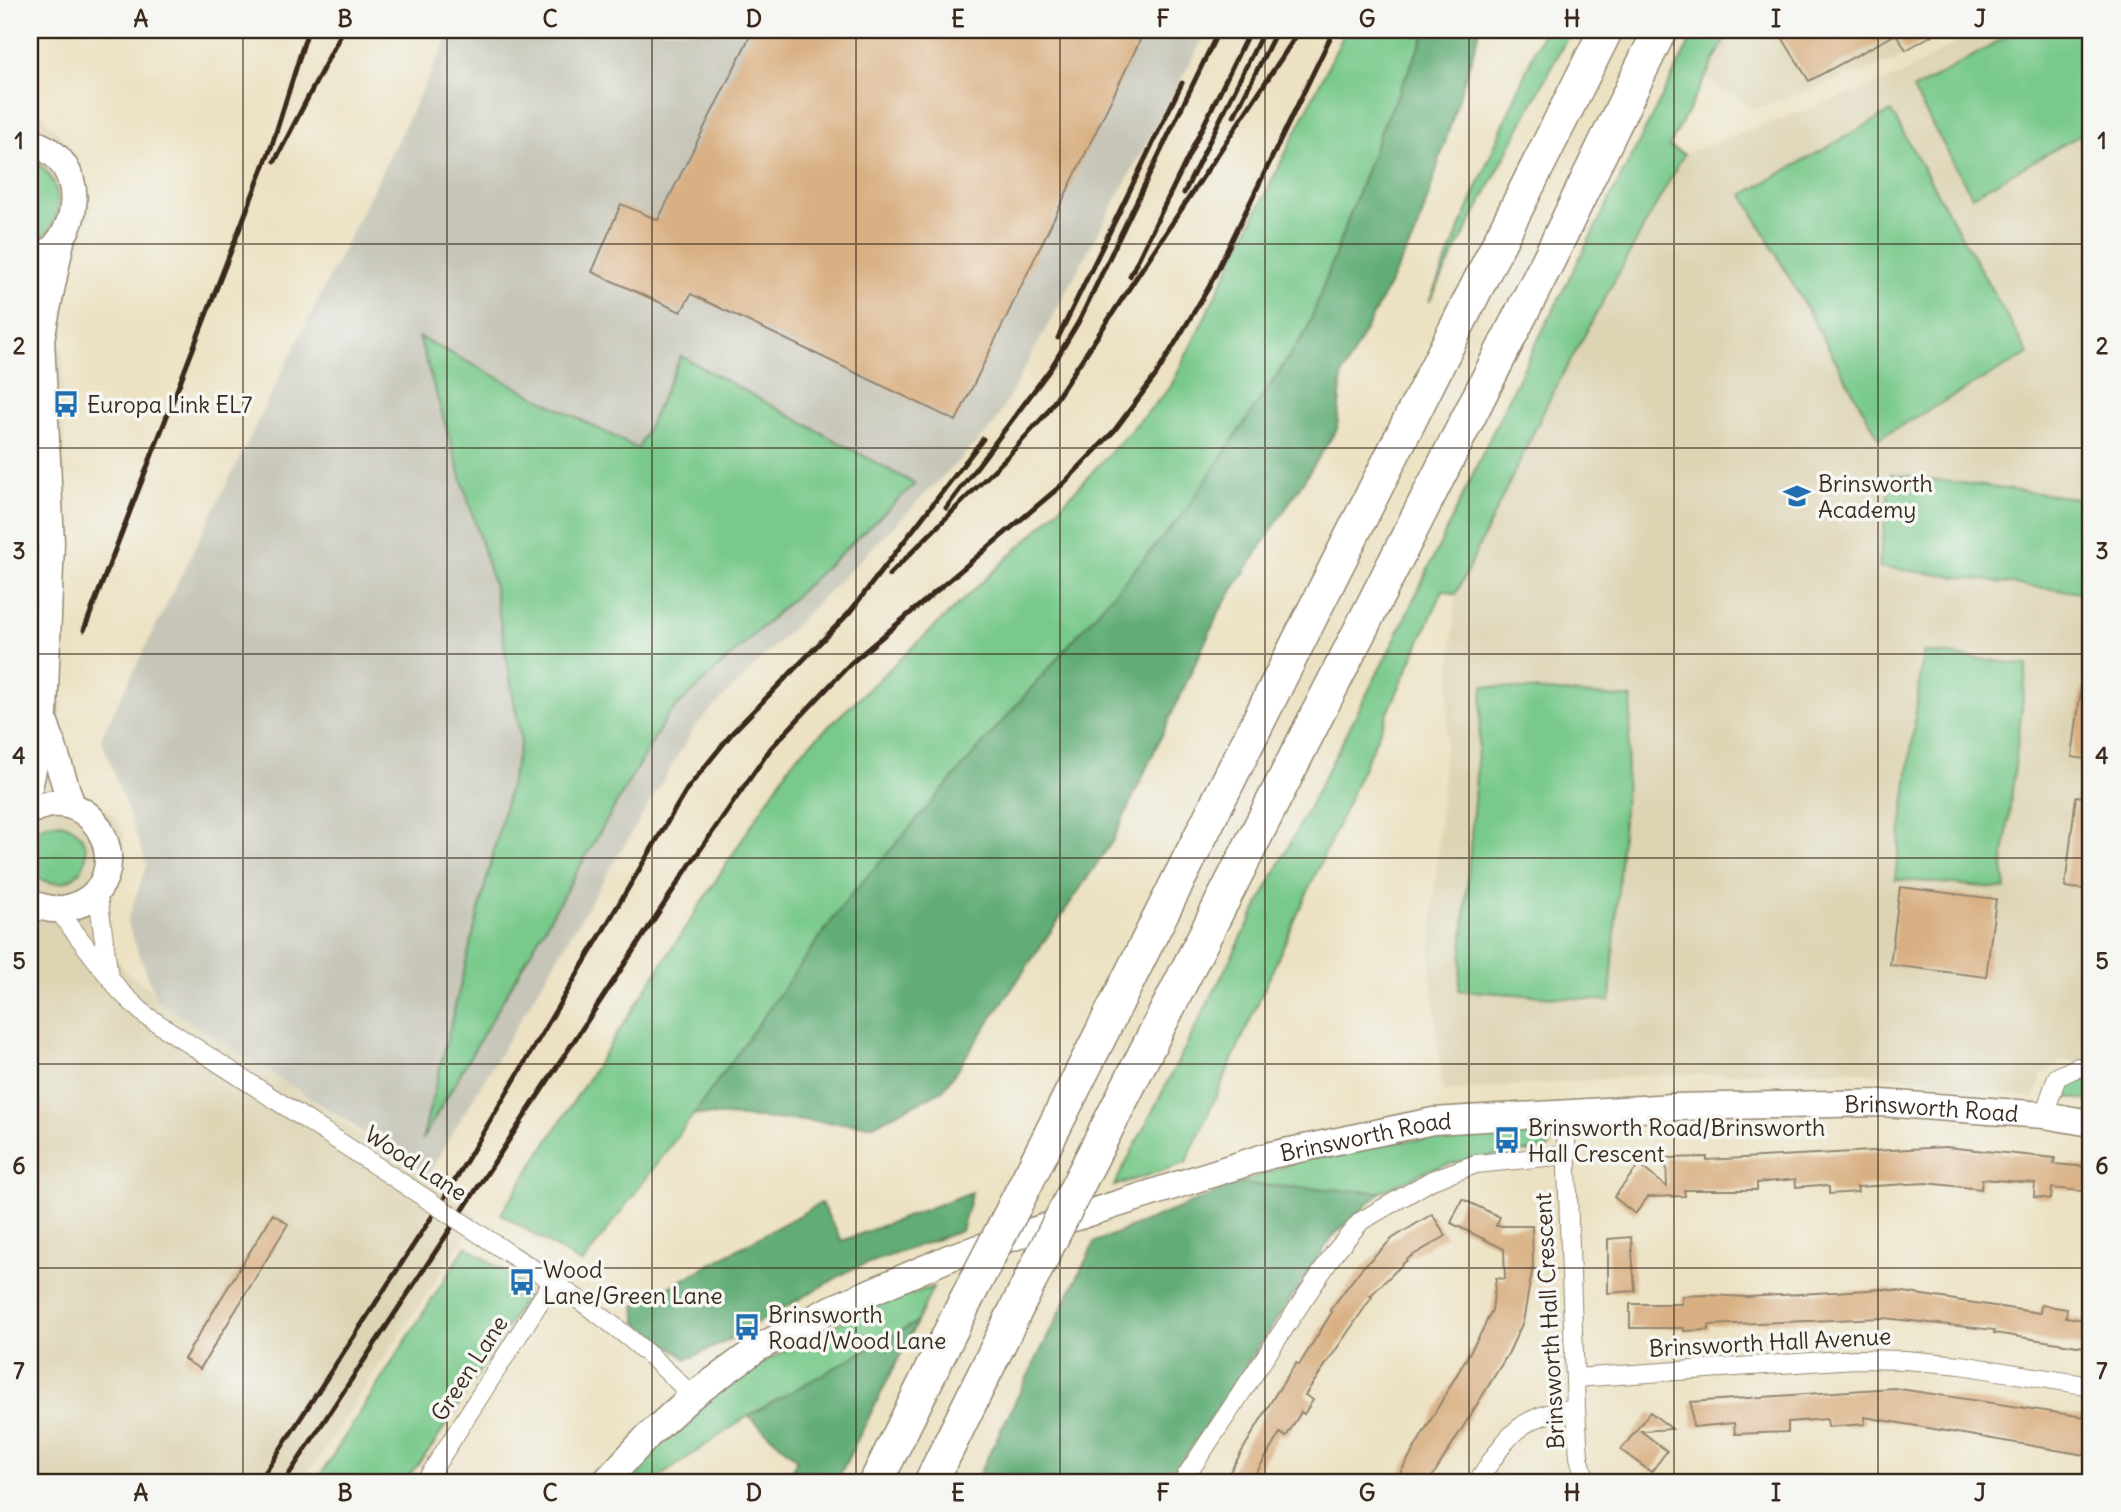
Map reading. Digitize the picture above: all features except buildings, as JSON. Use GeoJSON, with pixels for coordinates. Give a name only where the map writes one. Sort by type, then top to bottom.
{"type":"FeatureCollection","features":[{"type":"Feature","properties":{"kind":"highway"},"geometry":{"type":"LineString","coordinates":[[876,1482],[1503,242],[1606,30]]}},
{"type":"Feature","properties":{"kind":"highway"},"geometry":{"type":"LineString","coordinates":[[931,1482],[1082,1177],[1550,257],[1660,30]]}},
{"type":"Feature","properties":{"kind":"main road"},"geometry":{"type":"LineString","coordinates":[[30,263],[48,254],[61,242],[71,225],[75,206],[73,186],[65,169],[53,154],[32,139]]}},
{"type":"Feature","properties":{"kind":"main road"},"geometry":{"type":"LineString","coordinates":[[30,784],[44,714],[51,542],[41,339],[61,242]]}},
{"type":"Feature","properties":{"kind":"main road"},"geometry":{"type":"LineString","coordinates":[[30,313],[41,339]]}},
{"type":"Feature","properties":{"kind":"main road"},"geometry":{"type":"LineString","coordinates":[[44,714],[55,761],[72,806]]}},
{"type":"Feature","properties":{"kind":"main road"},"geometry":{"type":"LineString","coordinates":[[30,811],[50,804],[72,806],[89,815],[105,837],[108,858],[106,873],[97,889],[79,904],[41,909]]}},
{"type":"Feature","properties":{"kind":"main road","name":"Brinsworth Road"},"geometry":{"type":"LineString","coordinates":[[605,1482],[648,1436],[692,1396],[770,1341],[870,1290],[951,1257],[1271,1155],[1433,1121],[1673,1107],[1882,1103],[2044,1115],[2091,1123]]}},
{"type":"Feature","properties":{"kind":"street"},"geometry":{"type":"LineString","coordinates":[[97,889],[109,977]]}},
{"type":"Feature","properties":{"kind":"street","name":"Wood Lane"},"geometry":{"type":"LineString","coordinates":[[41,909],[145,1016],[554,1281],[635,1342],[692,1396]]}},
{"type":"Feature","properties":{"kind":"street"},"geometry":{"type":"LineString","coordinates":[[2044,1115],[2057,1077],[2078,1067],[2091,1070]]}},
{"type":"Feature","properties":{"kind":"street","name":"Brinsworth Hall Crescent"},"geometry":{"type":"LineString","coordinates":[[1565,1115],[1576,1408],[1579,1457],[1586,1482]]}},
{"type":"Feature","properties":{"kind":"street","name":"Brinsworth Road"},"geometry":{"type":"LineString","coordinates":[[1182,1482],[1335,1252],[1362,1221],[1432,1180],[1476,1164],[1566,1155]]}},
{"type":"Feature","properties":{"kind":"street","name":"Green Lane"},"geometry":{"type":"LineString","coordinates":[[425,1482],[554,1281]]}},
{"type":"Feature","properties":{"kind":"street","name":"Brinsworth Hall Avenue"},"geometry":{"type":"LineString","coordinates":[[1575,1378],[1856,1359],[1961,1365],[2091,1385]]}},
{"type":"Feature","properties":{"kind":"street"},"geometry":{"type":"LineString","coordinates":[[1477,1482],[1518,1428],[1545,1412],[1576,1408]]}},
{"type":"Feature","properties":{"kind":"shaded area"},"geometry":{"type":"Polygon","coordinates":[[[452,30],[1208,30],[993,426],[696,725],[428,1174],[157,1000],[127,922],[147,865],[101,737],[452,30]]]}},
{"type":"Feature","properties":{"kind":"shaded area"},"geometry":{"type":"Polygon","coordinates":[[[1730,30],[1946,30],[1895,60],[1754,109],[1705,78],[1730,30]]]}},
{"type":"Feature","properties":{"kind":"shaded area","name":"Brinsworth Academy"},"geometry":{"type":"Polygon","coordinates":[[[1978,30],[2091,30],[2091,1064],[2062,1061],[2042,1075],[2035,1098],[1849,1070],[1643,1076],[1443,1091],[1430,962],[1456,594],[1550,398],[1684,154],[1899,76],[1978,30]]]}},
{"type":"Feature","properties":{"kind":"shaded area"},"geometry":{"type":"Polygon","coordinates":[[[30,100],[75,154],[88,181],[91,207],[61,313],[66,516],[60,752],[66,779],[114,817],[124,835],[124,853],[106,921],[110,944],[124,971],[478,1216],[303,1482],[30,1482],[30,100]]]}},
{"type":"Feature","properties":{"kind":"green space"},"geometry":{"type":"Polygon","coordinates":[[[1346,30],[1427,30],[1381,131],[1307,330],[1183,514],[846,901],[694,1114],[582,1264],[501,1214],[794,759],[1046,522],[1170,388],[1346,30]]]}},
{"type":"Feature","properties":{"kind":"green space"},"geometry":{"type":"Polygon","coordinates":[[[1427,30],[1480,30],[1418,229],[1342,375],[1337,429],[1220,610],[1113,840],[943,1090],[873,1125],[694,1114],[846,901],[1183,514],[1307,330],[1381,131],[1427,30]]]}},
{"type":"Feature","properties":{"kind":"green space"},"geometry":{"type":"Polygon","coordinates":[[[1544,30],[1571,30],[1429,302],[1537,45],[1544,30]]]}},
{"type":"Feature","properties":{"kind":"green space"},"geometry":{"type":"Polygon","coordinates":[[[1696,30],[1730,30],[1669,147],[1684,154],[1550,398],[1456,594],[1443,590],[1186,1163],[1114,1186],[1392,645],[1517,381],[1696,30]]]}},
{"type":"Feature","properties":{"kind":"green space"},"geometry":{"type":"Polygon","coordinates":[[[2019,30],[2091,30],[2091,129],[1972,196],[1913,90],[2019,30]]]}},
{"type":"Feature","properties":{"kind":"green space"},"geometry":{"type":"Polygon","coordinates":[[[1891,111],[2028,354],[1879,438],[1743,195],[1891,111]]]}},
{"type":"Feature","properties":{"kind":"green space"},"geometry":{"type":"Polygon","coordinates":[[[30,159],[42,167],[51,178],[58,202],[52,227],[30,245],[30,159]]]}},
{"type":"Feature","properties":{"kind":"green space"},"geometry":{"type":"Polygon","coordinates":[[[419,337],[638,449],[681,356],[915,484],[667,716],[422,1140],[521,741],[494,586],[419,337]]]}},
{"type":"Feature","properties":{"kind":"green space"},"geometry":{"type":"Polygon","coordinates":[[[1891,474],[2091,500],[2091,594],[1879,567],[1891,474]]]}},
{"type":"Feature","properties":{"kind":"green space"},"geometry":{"type":"Polygon","coordinates":[[[1923,652],[2027,665],[2003,866],[2006,889],[1895,879],[1923,652]]]}},
{"type":"Feature","properties":{"kind":"green space"},"geometry":{"type":"Polygon","coordinates":[[[1483,686],[1632,698],[1610,1001],[1459,990],[1483,686]]]}},
{"type":"Feature","properties":{"kind":"green space"},"geometry":{"type":"Polygon","coordinates":[[[56,823],[73,828],[81,836],[86,853],[81,870],[73,878],[56,883],[39,878],[31,870],[26,853],[31,836],[39,828],[56,823]]]}},
{"type":"Feature","properties":{"kind":"green space"},"geometry":{"type":"Polygon","coordinates":[[[2080,1077],[2091,1079],[2091,1101],[2060,1096],[2066,1084],[2080,1077]]]}},
{"type":"Feature","properties":{"kind":"green space"},"geometry":{"type":"Polygon","coordinates":[[[1546,1128],[1552,1134],[1552,1143],[1547,1149],[1469,1159],[1428,1170],[1381,1192],[1238,1184],[1300,1160],[1397,1142],[1546,1128]]]}},
{"type":"Feature","properties":{"kind":"green space"},"geometry":{"type":"Polygon","coordinates":[[[1238,1184],[1381,1192],[1332,1237],[1168,1482],[975,1482],[1095,1242],[1238,1184]]]}},
{"type":"Feature","properties":{"kind":"green space"},"geometry":{"type":"Polygon","coordinates":[[[972,1192],[961,1231],[854,1268],[721,1344],[687,1359],[637,1323],[635,1306],[821,1203],[842,1241],[972,1192]]]}},
{"type":"Feature","properties":{"kind":"green space"},"geometry":{"type":"Polygon","coordinates":[[[466,1246],[524,1285],[527,1295],[434,1444],[404,1482],[316,1482],[466,1246]]]}},
{"type":"Feature","properties":{"kind":"green space"},"geometry":{"type":"Polygon","coordinates":[[[933,1287],[917,1322],[748,1416],[652,1482],[622,1482],[664,1431],[742,1373],[870,1307],[933,1287]]]}},
{"type":"Feature","properties":{"kind":"green space"},"geometry":{"type":"Polygon","coordinates":[[[917,1322],[836,1482],[787,1482],[797,1459],[748,1416],[917,1322]]]}},
{"type":"Feature","properties":{"kind":"railway"},"geometry":{"type":"LineString","coordinates":[[84,630],[272,145],[308,30]]}},
{"type":"Feature","properties":{"kind":"railway"},"geometry":{"type":"LineString","coordinates":[[275,161],[343,30]]}},
{"type":"Feature","properties":{"kind":"railway"},"geometry":{"type":"LineString","coordinates":[[946,508],[1051,368],[1079,321],[1219,30]]}},
{"type":"Feature","properties":{"kind":"railway"},"geometry":{"type":"LineString","coordinates":[[1130,276],[1250,30]]}},
{"type":"Feature","properties":{"kind":"railway"},"geometry":{"type":"LineString","coordinates":[[1184,193],[1264,30]]}},
{"type":"Feature","properties":{"kind":"railway"},"geometry":{"type":"LineString","coordinates":[[1234,116],[1277,30]]}},
{"type":"Feature","properties":{"kind":"railway"},"geometry":{"type":"LineString","coordinates":[[889,575],[1008,456],[1046,414],[1300,30]]}},
{"type":"Feature","properties":{"kind":"railway"},"geometry":{"type":"LineString","coordinates":[[284,1482],[693,860],[771,748],[850,664],[1063,484],[1114,431],[1156,375],[1209,287],[1334,30]]}},
{"type":"Feature","properties":{"kind":"railway"},"geometry":{"type":"LineString","coordinates":[[1058,338],[1182,83]]}},
{"type":"Feature","properties":{"kind":"railway"},"geometry":{"type":"LineString","coordinates":[[259,1482],[448,1192],[687,789],[733,732],[849,613],[983,439]]}},
{"type":"Feature","properties":{"kind":"place","name":"Europa Link EL7"},"geometry":{"type":"Point","coordinates":[66,404]}},
{"type":"Feature","properties":{"kind":"place","name":"Brinsworth Academy"},"geometry":{"type":"Point","coordinates":[1797,496]}},
{"type":"Feature","properties":{"kind":"place","name":"Brinsworth Road/Brinsworth Hall Crescent"},"geometry":{"type":"Point","coordinates":[1507,1140]}},
{"type":"Feature","properties":{"kind":"place","name":"Wood Lane/Green Lane"},"geometry":{"type":"Point","coordinates":[522,1282]}},
{"type":"Feature","properties":{"kind":"place","name":"Brinsworth Road/Wood Lane"},"geometry":{"type":"Point","coordinates":[747,1327]}}]}
